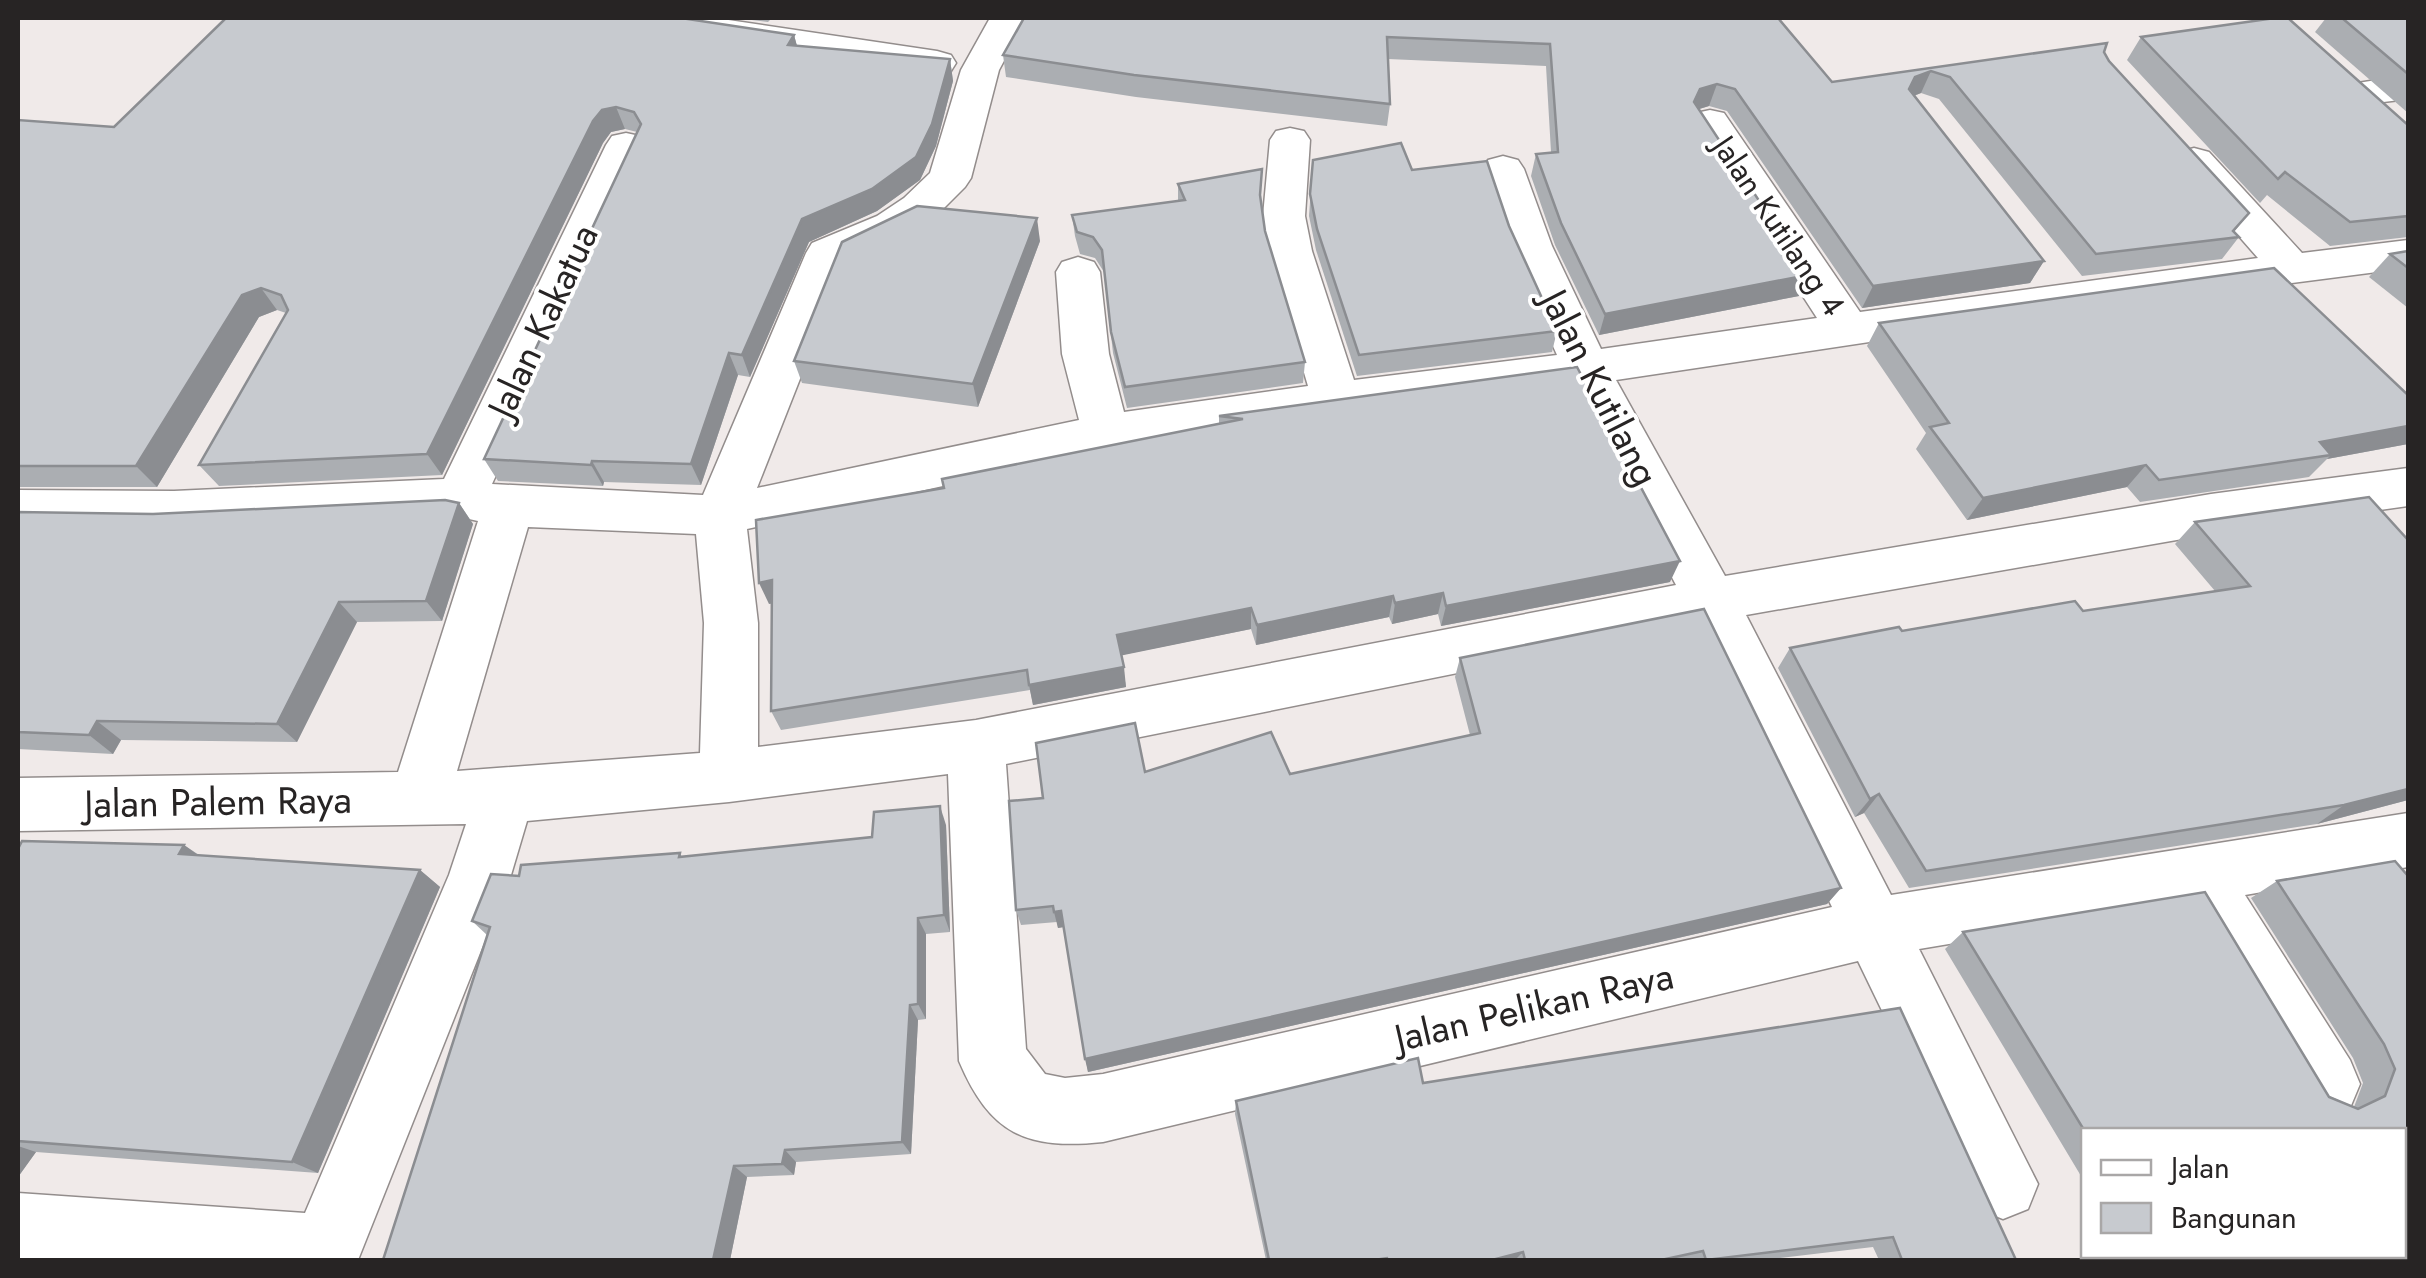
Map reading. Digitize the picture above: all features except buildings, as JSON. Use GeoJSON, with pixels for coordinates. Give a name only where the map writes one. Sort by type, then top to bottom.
{"type":"FeatureCollection","features":[{"type":"Feature","properties":{"kind":"street"},"geometry":{"type":"LineString","coordinates":[[645,18],[980,70]]}},
{"type":"Feature","properties":{"kind":"street"},"geometry":{"type":"LineString","coordinates":[[728,776],[731,622],[720,516],[828,253],[892,226],[919,208],[950,178],[980,70],[1008,18]]}},
{"type":"Feature","properties":{"kind":"street"},"geometry":{"type":"LineString","coordinates":[[2396,128],[2344,81],[2408,87]]}},
{"type":"Feature","properties":{"kind":"street","name":"Jalan Kutilang 4"},"geometry":{"type":"LineString","coordinates":[[1710,122],[1848,330]]}},
{"type":"Feature","properties":{"kind":"street"},"geometry":{"type":"LineString","coordinates":[[2164,128],[2293,270]]}},
{"type":"Feature","properties":{"kind":"street"},"geometry":{"type":"LineString","coordinates":[[1290,140],[1284,216],[1290,251],[1336,398]]}},
{"type":"Feature","properties":{"kind":"street","name":"Jalan Kakatua"},"geometry":{"type":"LineString","coordinates":[[419,800],[484,502],[626,145]]}},
{"type":"Feature","properties":{"kind":"street","name":"Jalan Kutilang"},"geometry":{"type":"LineString","coordinates":[[1503,170],[1530,246],[1586,368],[1711,600],[2003,1184]]}},
{"type":"Feature","properties":{"kind":"street"},"geometry":{"type":"LineString","coordinates":[[18,508],[174,511],[484,502],[720,516],[1107,432],[1848,330],[2056,281],[2293,270],[2408,254]]}},
{"type":"Feature","properties":{"kind":"street"},"geometry":{"type":"LineString","coordinates":[[1078,272],[1080,338],[1087,374],[1107,432]]}},
{"type":"Feature","properties":{"kind":"street"},"geometry":{"type":"LineString","coordinates":[[174,511],[202,462]]}},
{"type":"Feature","properties":{"kind":"street","name":"Jalan Palem Raya"},"geometry":{"type":"LineString","coordinates":[[18,804],[505,798],[728,776],[976,744],[1711,600],[2211,514],[2408,487]]}},
{"type":"Feature","properties":{"kind":"street","name":"Jalan Pelikan Raya"},"geometry":{"type":"LineString","coordinates":[[976,744],[993,1061],[1026,1104],[1066,1112],[1103,1108],[1875,927],[2408,840]]}},
{"type":"Feature","properties":{"kind":"street"},"geometry":{"type":"LineString","coordinates":[[18,1230],[324,1256],[480,875],[505,798]]}},
{"type":"Feature","properties":{"kind":"street"},"geometry":{"type":"LineString","coordinates":[[2196,874],[2326,1084]]}}]}
